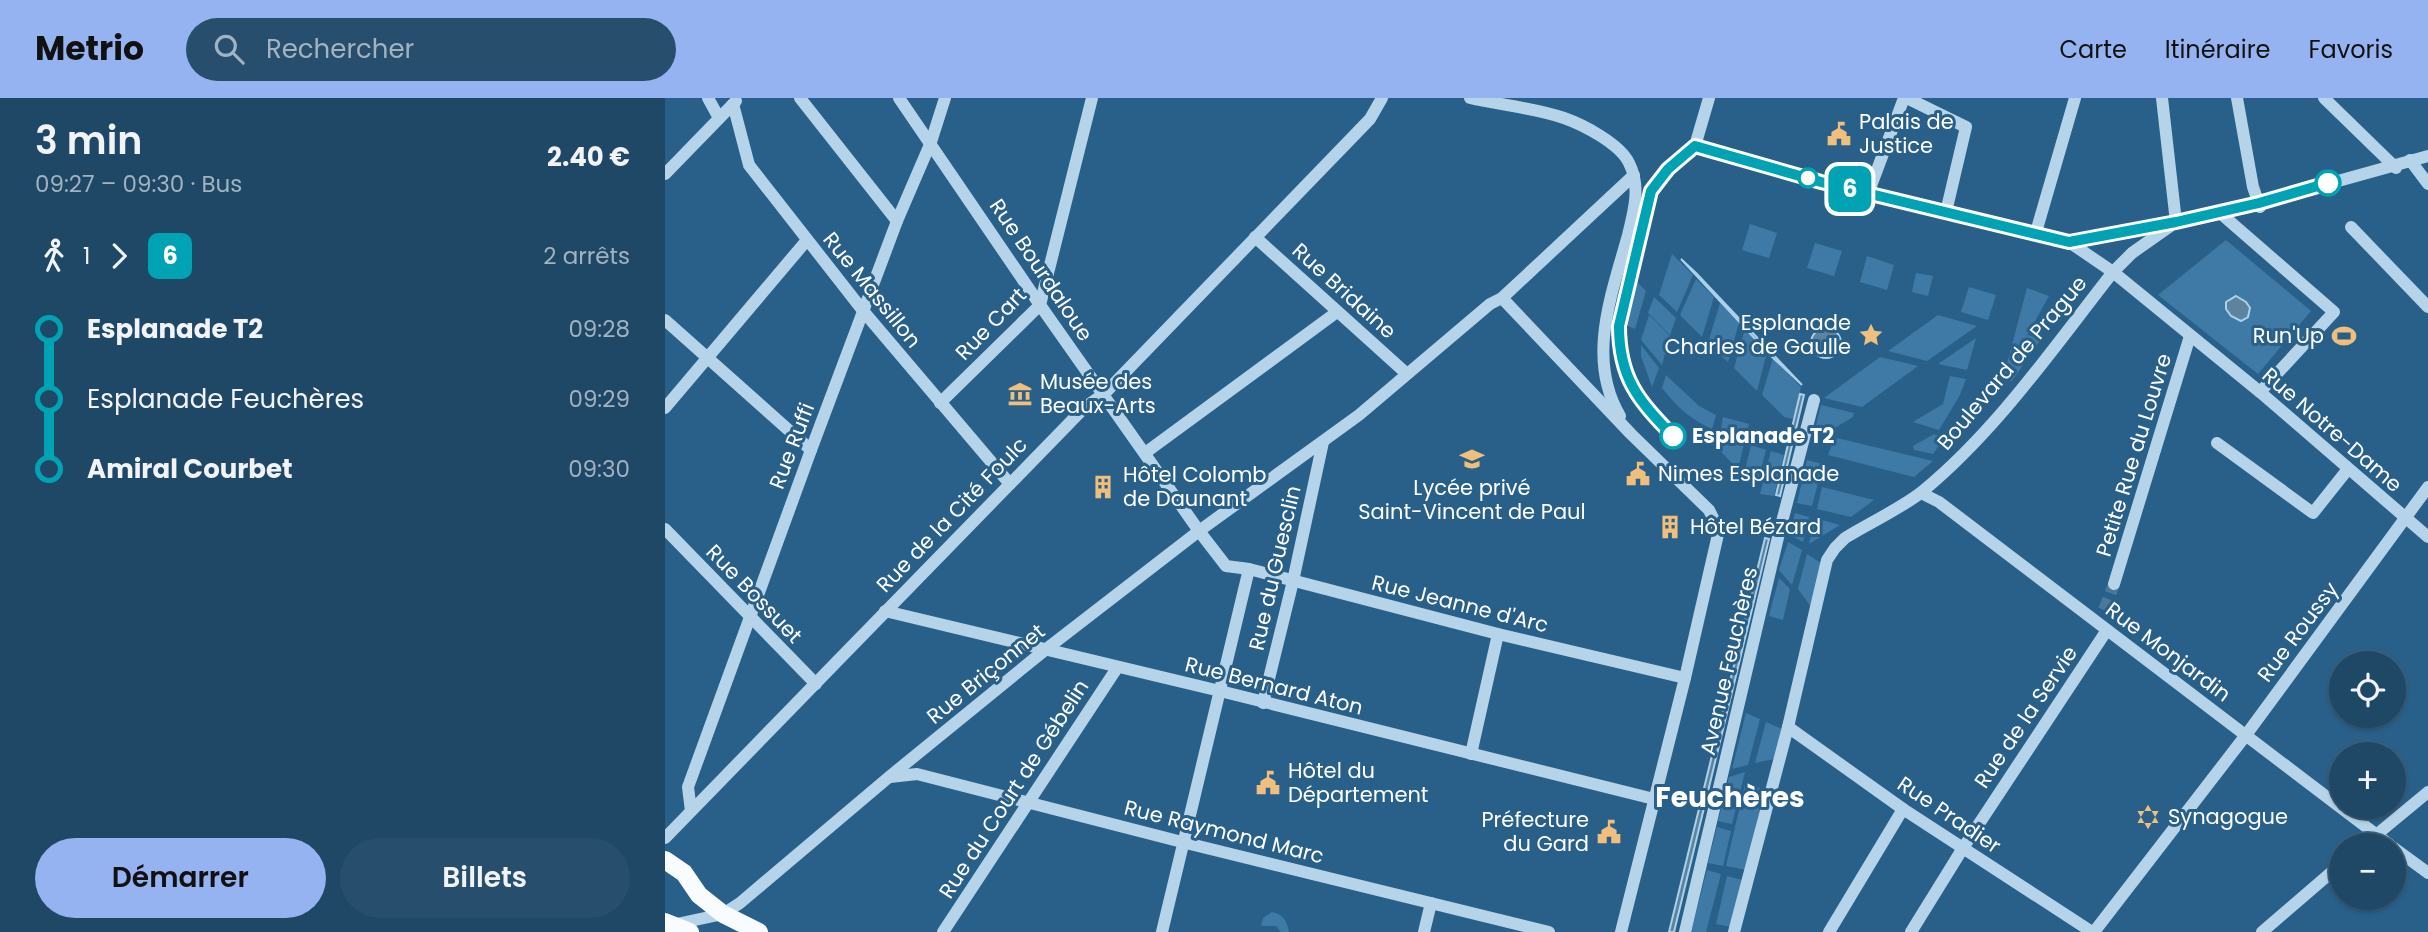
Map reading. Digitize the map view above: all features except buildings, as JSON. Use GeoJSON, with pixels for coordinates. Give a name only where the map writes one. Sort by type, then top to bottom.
{"type":"FeatureCollection","features":[{"type":"Feature","properties":{"kind":"main road"},"geometry":{"type":"LineString","coordinates":[[665,860],[684,873],[699,895]]}},
{"type":"Feature","properties":{"kind":"main road"},"geometry":{"type":"LineString","coordinates":[[665,873],[723,914],[758,932]]}},
{"type":"Feature","properties":{"kind":"main road"},"geometry":{"type":"LineString","coordinates":[[667,923],[691,932]]}},
{"type":"Feature","properties":{"kind":"street"},"geometry":{"type":"LineString","coordinates":[[708,98],[719,118]]}},
{"type":"Feature","properties":{"kind":"street"},"geometry":{"type":"LineString","coordinates":[[800,98],[897,221]]}},
{"type":"Feature","properties":{"kind":"street","name":"Rue Bourdaloue"},"geometry":{"type":"LineString","coordinates":[[899,98],[1040,305],[1226,566]]}},
{"type":"Feature","properties":{"kind":"street","name":"Rue Ruffi"},"geometry":{"type":"LineString","coordinates":[[691,811],[688,787],[811,450],[897,221],[931,142],[945,98]]}},
{"type":"Feature","properties":{"kind":"street","name":"Rue Cart"},"geometry":{"type":"LineString","coordinates":[[940,403],[1040,305],[1092,98]]}},
{"type":"Feature","properties":{"kind":"street","name":"Rue de la Cité Foulc"},"geometry":{"type":"LineString","coordinates":[[665,838],[1084,407],[1104,394],[1370,120],[1382,98]]}},
{"type":"Feature","properties":{"kind":"street"},"geometry":{"type":"LineString","coordinates":[[1470,98],[1565,118],[1608,141],[1623,153],[1634,175],[1636,202],[1607,313],[1604,346],[1605,380],[1613,404],[1631,434]]}},
{"type":"Feature","properties":{"kind":"street"},"geometry":{"type":"LineString","coordinates":[[1695,146],[1709,98]]}},
{"type":"Feature","properties":{"kind":"street"},"geometry":{"type":"LineString","coordinates":[[1868,194],[1906,98],[1966,127],[1946,212]]}},
{"type":"Feature","properties":{"kind":"street"},"geometry":{"type":"LineString","coordinates":[[2036,232],[2075,98]]}},
{"type":"Feature","properties":{"kind":"street"},"geometry":{"type":"LineString","coordinates":[[2162,98],[2176,222],[2259,205],[2428,156]]}},
{"type":"Feature","properties":{"kind":"street"},"geometry":{"type":"LineString","coordinates":[[2237,98],[2253,187],[2259,205]]}},
{"type":"Feature","properties":{"kind":"street"},"geometry":{"type":"LineString","coordinates":[[2324,98],[2395,167]]}},
{"type":"Feature","properties":{"kind":"street"},"geometry":{"type":"LineString","coordinates":[[665,174],[736,101]]}},
{"type":"Feature","properties":{"kind":"street","name":"Rue Massillon"},"geometry":{"type":"LineString","coordinates":[[736,101],[748,165],[864,312],[1010,484]]}},
{"type":"Feature","properties":{"kind":"street"},"geometry":{"type":"LineString","coordinates":[[2410,160],[2428,184]]}},
{"type":"Feature","properties":{"kind":"street","name":"Rue Briçonnet"},"geometry":{"type":"LineString","coordinates":[[667,923],[723,914],[740,904],[889,777],[1045,650],[1199,531],[1323,442],[1490,304],[1502,298],[1634,175]]}},
{"type":"Feature","properties":{"kind":"street"},"geometry":{"type":"LineString","coordinates":[[2219,212],[2334,312],[2260,393]]}},
{"type":"Feature","properties":{"kind":"street","name":"Boulevard de Prague"},"geometry":{"type":"LineString","coordinates":[[1788,727],[1827,560],[1835,548],[1845,538],[1921,493],[1949,468],[1996,418],[2113,272],[2132,253],[2176,222]]}},
{"type":"Feature","properties":{"kind":"street"},"geometry":{"type":"LineString","coordinates":[[2351,227],[2428,307]]}},
{"type":"Feature","properties":{"kind":"street","name":"Rue Bridaine"},"geometry":{"type":"LineString","coordinates":[[1255,237],[1407,374]]}},
{"type":"Feature","properties":{"kind":"street"},"geometry":{"type":"LineString","coordinates":[[665,408],[807,240]]}},
{"type":"Feature","properties":{"kind":"street","name":"Rue Notre-Dame"},"geometry":{"type":"LineString","coordinates":[[2069,242],[2113,272],[2428,537]]}},
{"type":"Feature","properties":{"kind":"street"},"geometry":{"type":"LineString","coordinates":[[1502,298],[1631,434]]}},
{"type":"Feature","properties":{"kind":"street"},"geometry":{"type":"LineString","coordinates":[[1145,453],[1337,312]]}},
{"type":"Feature","properties":{"kind":"street"},"geometry":{"type":"LineString","coordinates":[[665,320],[811,450]]}},
{"type":"Feature","properties":{"kind":"street","name":"Petite Rue du Louvre"},"geometry":{"type":"LineString","coordinates":[[2114,584],[2190,336]]}},
{"type":"Feature","properties":{"kind":"street","name":"Avenue Feuchères"},"geometry":{"type":"LineString","coordinates":[[1685,932],[1779,533],[1814,400]]}},
{"type":"Feature","properties":{"kind":"street","name":"Avenue Feuchères"},"geometry":{"type":"LineString","coordinates":[[1621,932],[1719,530],[1709,510],[1631,434]]}},
{"type":"Feature","properties":{"kind":"street","name":"Rue du Guesclin"},"geometry":{"type":"LineString","coordinates":[[1263,703],[1323,442]]}},
{"type":"Feature","properties":{"kind":"street"},"geometry":{"type":"LineString","coordinates":[[2217,443],[2313,513],[2348,469]]}},
{"type":"Feature","properties":{"kind":"street","name":"Rue Roussy"},"geometry":{"type":"LineString","coordinates":[[2093,932],[2246,735],[2428,487]]}},
{"type":"Feature","properties":{"kind":"street","name":"Rue Monjardin"},"geometry":{"type":"LineString","coordinates":[[1921,493],[1939,502],[2373,833]]}},
{"type":"Feature","properties":{"kind":"street","name":"Rue Bossuet"},"geometry":{"type":"LineString","coordinates":[[665,529],[816,684]]}},
{"type":"Feature","properties":{"kind":"street","name":"Rue Jeanne d'Arc"},"geometry":{"type":"LineString","coordinates":[[1226,566],[1249,569],[1498,634],[1685,678]]}},
{"type":"Feature","properties":{"kind":"street"},"geometry":{"type":"LineString","coordinates":[[1162,932],[1249,569]]}},
{"type":"Feature","properties":{"kind":"street"},"geometry":{"type":"LineString","coordinates":[[2103,626],[2105,610]]}},
{"type":"Feature","properties":{"kind":"street","name":"Rue Bernard Aton"},"geometry":{"type":"LineString","coordinates":[[885,611],[1654,799]]}},
{"type":"Feature","properties":{"kind":"street","name":"Rue de la Servie"},"geometry":{"type":"LineString","coordinates":[[1911,932],[2103,626]]}},
{"type":"Feature","properties":{"kind":"street"},"geometry":{"type":"LineString","coordinates":[[1471,754],[1498,634]]}},
{"type":"Feature","properties":{"kind":"street","name":"Rue du Court de Gébelin"},"geometry":{"type":"LineString","coordinates":[[943,932],[1117,668]]}},
{"type":"Feature","properties":{"kind":"street"},"geometry":{"type":"LineString","coordinates":[[1734,932],[1788,727]]}},
{"type":"Feature","properties":{"kind":"street","name":"Rue Pradier"},"geometry":{"type":"LineString","coordinates":[[1788,727],[1903,808],[2093,932]]}},
{"type":"Feature","properties":{"kind":"street","name":"Rue Raymond Marc"},"geometry":{"type":"LineString","coordinates":[[889,777],[917,774],[1549,932]]}},
{"type":"Feature","properties":{"kind":"street"},"geometry":{"type":"LineString","coordinates":[[2378,833],[2428,792]]}},
{"type":"Feature","properties":{"kind":"street"},"geometry":{"type":"LineString","coordinates":[[1829,932],[1903,808]]}},
{"type":"Feature","properties":{"kind":"street"},"geometry":{"type":"LineString","coordinates":[[2406,857],[2428,873]]}},
{"type":"Feature","properties":{"kind":"street"},"geometry":{"type":"LineString","coordinates":[[2262,932],[2329,874]]}},
{"type":"Feature","properties":{"kind":"street"},"geometry":{"type":"LineString","coordinates":[[1424,932],[1431,903]]}},
{"type":"Feature","properties":{"kind":"shaded area"},"geometry":{"type":"Polygon","coordinates":[[[1750,224],[1777,233],[1769,258],[1742,250],[1750,224]]]}},
{"type":"Feature","properties":{"kind":"shaded area"},"geometry":{"type":"Polygon","coordinates":[[[2226,240],[2311,311],[2258,374],[2158,295],[2226,240]]]}},
{"type":"Feature","properties":{"kind":"shaded area"},"geometry":{"type":"Polygon","coordinates":[[[1815,243],[1842,251],[1834,276],[1807,268],[1815,243]]]}},
{"type":"Feature","properties":{"kind":"shaded area"},"geometry":{"type":"Polygon","coordinates":[[[1672,254],[1693,275],[1677,312],[1659,295],[1672,254]]]}},
{"type":"Feature","properties":{"kind":"shaded area"},"geometry":{"type":"Polygon","coordinates":[[[1867,256],[1894,265],[1887,290],[1860,282],[1867,256]]]}},
{"type":"Feature","properties":{"kind":"shaded area"},"geometry":{"type":"Polygon","coordinates":[[[1681,259],[1696,273],[1802,385],[1770,355],[1681,259]]]}},
{"type":"Feature","properties":{"kind":"shaded area"},"geometry":{"type":"Polygon","coordinates":[[[1916,273],[1933,276],[1928,296],[1912,292],[1916,273]]]}},
{"type":"Feature","properties":{"kind":"shaded area"},"geometry":{"type":"Polygon","coordinates":[[[1696,279],[1714,297],[1702,337],[1680,315],[1696,279]]]}},
{"type":"Feature","properties":{"kind":"shaded area"},"geometry":{"type":"Polygon","coordinates":[[[1635,280],[1646,291],[1635,329],[1626,325],[1635,280]]]}},
{"type":"Feature","properties":{"kind":"shaded area"},"geometry":{"type":"Polygon","coordinates":[[[1969,287],[1996,295],[1988,320],[1961,312],[1969,287]]]}},
{"type":"Feature","properties":{"kind":"shaded area"},"geometry":{"type":"Polygon","coordinates":[[[2027,288],[2049,296],[2028,334],[2025,334],[2041,339],[2012,381],[2003,379],[2027,288]]]}},
{"type":"Feature","properties":{"kind":"shaded area"},"geometry":{"type":"Polygon","coordinates":[[[2236,296],[2250,308],[2248,317],[2241,321],[2231,316],[2226,309],[2226,302],[2236,296]]]}},
{"type":"Feature","properties":{"kind":"shaded area"},"geometry":{"type":"Polygon","coordinates":[[[1654,297],[1676,318],[1670,335],[1648,313],[1654,297]]]}},
{"type":"Feature","properties":{"kind":"shaded area"},"geometry":{"type":"Polygon","coordinates":[[[1720,303],[1739,323],[1728,362],[1708,343],[1720,303]]]}},
{"type":"Feature","properties":{"kind":"shaded area"},"geometry":{"type":"Polygon","coordinates":[[[1649,315],[1670,336],[1662,365],[1641,340],[1649,315]]]}},
{"type":"Feature","properties":{"kind":"shaded area"},"geometry":{"type":"Polygon","coordinates":[[[1938,315],[1977,326],[1927,361],[1888,351],[1938,315]]]}},
{"type":"Feature","properties":{"kind":"shaded area"},"geometry":{"type":"Polygon","coordinates":[[[1826,328],[1837,332],[1841,343],[1837,354],[1826,358],[1815,354],[1811,343],[1815,332],[1826,328]]]}},
{"type":"Feature","properties":{"kind":"shaded area"},"geometry":{"type":"Polygon","coordinates":[[[1745,329],[1767,352],[1757,391],[1734,368],[1745,329]]]}},
{"type":"Feature","properties":{"kind":"shaded area"},"geometry":{"type":"Polygon","coordinates":[[[1976,338],[1967,370],[1938,364],[1976,338]]]}},
{"type":"Feature","properties":{"kind":"shaded area"},"geometry":{"type":"Polygon","coordinates":[[[1641,345],[1659,368],[1652,387],[1641,356],[1641,345]]]}},
{"type":"Feature","properties":{"kind":"shaded area"},"geometry":{"type":"Polygon","coordinates":[[[1880,357],[1918,366],[1862,407],[1824,398],[1880,357]]]}},
{"type":"Feature","properties":{"kind":"shaded area"},"geometry":{"type":"Polygon","coordinates":[[[1773,358],[1801,387],[1793,419],[1784,417],[1762,395],[1773,358]]]}},
{"type":"Feature","properties":{"kind":"shaded area"},"geometry":{"type":"Polygon","coordinates":[[[1666,375],[1699,406],[1716,415],[1712,429],[1691,417],[1667,395],[1662,388],[1666,375]]]}},
{"type":"Feature","properties":{"kind":"shaded area"},"geometry":{"type":"Polygon","coordinates":[[[1950,376],[1966,379],[1960,395],[1939,430],[1913,422],[1943,404],[1950,376]]]}},
{"type":"Feature","properties":{"kind":"shaded area"},"geometry":{"type":"Polygon","coordinates":[[[1800,394],[1804,395],[1780,496],[1776,495],[1800,394]]]}},
{"type":"Feature","properties":{"kind":"shaded area"},"geometry":{"type":"Polygon","coordinates":[[[1821,405],[1854,413],[1853,417],[1833,429],[1816,425],[1821,405]]]}},
{"type":"Feature","properties":{"kind":"shaded area"},"geometry":{"type":"Polygon","coordinates":[[[1723,417],[1749,424],[1746,435],[1721,429],[1723,417]]]}},
{"type":"Feature","properties":{"kind":"shaded area"},"geometry":{"type":"Polygon","coordinates":[[[1934,434],[1944,438],[1933,454],[1914,450],[1913,446],[1934,434]]]}},
{"type":"Feature","properties":{"kind":"shaded area"},"geometry":{"type":"Polygon","coordinates":[[[1718,437],[1744,444],[1738,469],[1715,446],[1718,437]]]}},
{"type":"Feature","properties":{"kind":"shaded area"},"geometry":{"type":"Polygon","coordinates":[[[1837,438],[1933,461],[1914,477],[1828,455],[1837,438]]]}},
{"type":"Feature","properties":{"kind":"shaded area"},"geometry":{"type":"Polygon","coordinates":[[[1751,445],[1766,450],[1756,489],[1744,474],[1751,445]]]}},
{"type":"Feature","properties":{"kind":"shaded area"},"geometry":{"type":"Polygon","coordinates":[[[1771,451],[1784,455],[1774,496],[1760,494],[1771,451]]]}},
{"type":"Feature","properties":{"kind":"shaded area"},"geometry":{"type":"Polygon","coordinates":[[[1807,460],[1823,464],[1812,506],[1797,503],[1807,460]]]}},
{"type":"Feature","properties":{"kind":"shaded area"},"geometry":{"type":"Polygon","coordinates":[[[1822,487],[1874,500],[1851,517],[1817,509],[1822,487]]]}},
{"type":"Feature","properties":{"kind":"shaded area"},"geometry":{"type":"Polygon","coordinates":[[[1795,513],[1809,517],[1803,542],[1790,535],[1795,513]]]}},
{"type":"Feature","properties":{"kind":"shaded area"},"geometry":{"type":"Polygon","coordinates":[[[1815,518],[1840,525],[1809,544],[1815,518]]]}},
{"type":"Feature","properties":{"kind":"shaded area"},"geometry":{"type":"Polygon","coordinates":[[[1765,538],[1769,539],[1674,932],[1669,932],[1765,538]]]}},
{"type":"Feature","properties":{"kind":"shaded area"},"geometry":{"type":"Polygon","coordinates":[[[1788,542],[1802,550],[1792,585],[1779,570],[1788,542]]]}},
{"type":"Feature","properties":{"kind":"shaded area"},"geometry":{"type":"Polygon","coordinates":[[[1807,554],[1821,563],[1811,607],[1798,589],[1807,554]]]}},
{"type":"Feature","properties":{"kind":"shaded area"},"geometry":{"type":"Polygon","coordinates":[[[1779,578],[1790,589],[1783,620],[1769,616],[1779,578]]]}},
{"type":"Feature","properties":{"kind":"shaded area"},"geometry":{"type":"Polygon","coordinates":[[[1746,713],[1760,719],[1748,765],[1732,769],[1746,713]]]}},
{"type":"Feature","properties":{"kind":"shaded area"},"geometry":{"type":"Polygon","coordinates":[[[1766,722],[1782,729],[1774,759],[1755,763],[1766,722]]]}},
{"type":"Feature","properties":{"kind":"shaded area"},"geometry":{"type":"Polygon","coordinates":[[[1745,772],[1732,824],[1718,821],[1729,777],[1745,772]]]}},
{"type":"Feature","properties":{"kind":"shaded area"},"geometry":{"type":"Polygon","coordinates":[[[1745,784],[1764,789],[1746,870],[1726,866],[1745,784]]]}},
{"type":"Feature","properties":{"kind":"shaded area"},"geometry":{"type":"Polygon","coordinates":[[[1717,827],[1731,831],[1723,866],[1708,863],[1717,827]]]}},
{"type":"Feature","properties":{"kind":"shaded area"},"geometry":{"type":"Polygon","coordinates":[[[1707,870],[1721,874],[1706,932],[1691,932],[1707,870]]]}},
{"type":"Feature","properties":{"kind":"shaded area"},"geometry":{"type":"Polygon","coordinates":[[[1727,876],[1743,880],[1731,927],[1716,924],[1727,876]]]}},
{"type":"Feature","properties":{"kind":"shaded area"},"geometry":{"type":"Polygon","coordinates":[[[1272,912],[1284,919],[1289,932],[1281,932],[1276,926],[1261,926],[1263,918],[1272,912]]]}},
{"type":"Feature","properties":{"kind":"tunnel"},"geometry":{"type":"LineString","coordinates":[[2104,610],[2114,584]]}},
{"type":"Feature","properties":{"kind":"bus line","name":"6"},"geometry":{"type":"LineString","coordinates":[[1673,436],[1641,401],[1628,381],[1619,345],[1619,326],[1651,191],[1661,176],[1695,146],[1821,182],[2069,242],[2176,222],[2259,203],[2328,183]]}},
{"type":"Feature","properties":{"kind":"place","name":"Palais de Justice"},"geometry":{"type":"Point","coordinates":[1839,134]}},
{"type":"Feature","properties":{"kind":"place","name":"Esplanade Charles de Gaulle"},"geometry":{"type":"Point","coordinates":[1871,335]}},
{"type":"Feature","properties":{"kind":"place","name":"Run'Up"},"geometry":{"type":"Point","coordinates":[2344,336]}},
{"type":"Feature","properties":{"kind":"place","name":"Musée des Beaux-Arts"},"geometry":{"type":"Point","coordinates":[1020,394]}},
{"type":"Feature","properties":{"kind":"place","name":"Esplanade T2"},"geometry":{"type":"Point","coordinates":[1673,436]}},
{"type":"Feature","properties":{"kind":"place","name":"Lycée privé Saint-Vincent de Paul"},"geometry":{"type":"Point","coordinates":[1472,459]}},
{"type":"Feature","properties":{"kind":"place","name":"Nimes Esplanade"},"geometry":{"type":"Point","coordinates":[1638,474]}},
{"type":"Feature","properties":{"kind":"place","name":"Hôtel Colomb de Daunant"},"geometry":{"type":"Point","coordinates":[1103,487]}},
{"type":"Feature","properties":{"kind":"place","name":"Hôtel Bézard"},"geometry":{"type":"Point","coordinates":[1670,527]}},
{"type":"Feature","properties":{"kind":"place","name":"Hôtel du Département"},"geometry":{"type":"Point","coordinates":[1268,783]}},
{"type":"Feature","properties":{"kind":"place","name":"Synagogue"},"geometry":{"type":"Point","coordinates":[2148,817]}},
{"type":"Feature","properties":{"kind":"place","name":"Préfecture du Gard"},"geometry":{"type":"Point","coordinates":[1609,832]}},
{"type":"Feature","properties":{"kind":"district","name":"Feuchères"},"geometry":{"type":"Point","coordinates":[1730,797]}}]}
